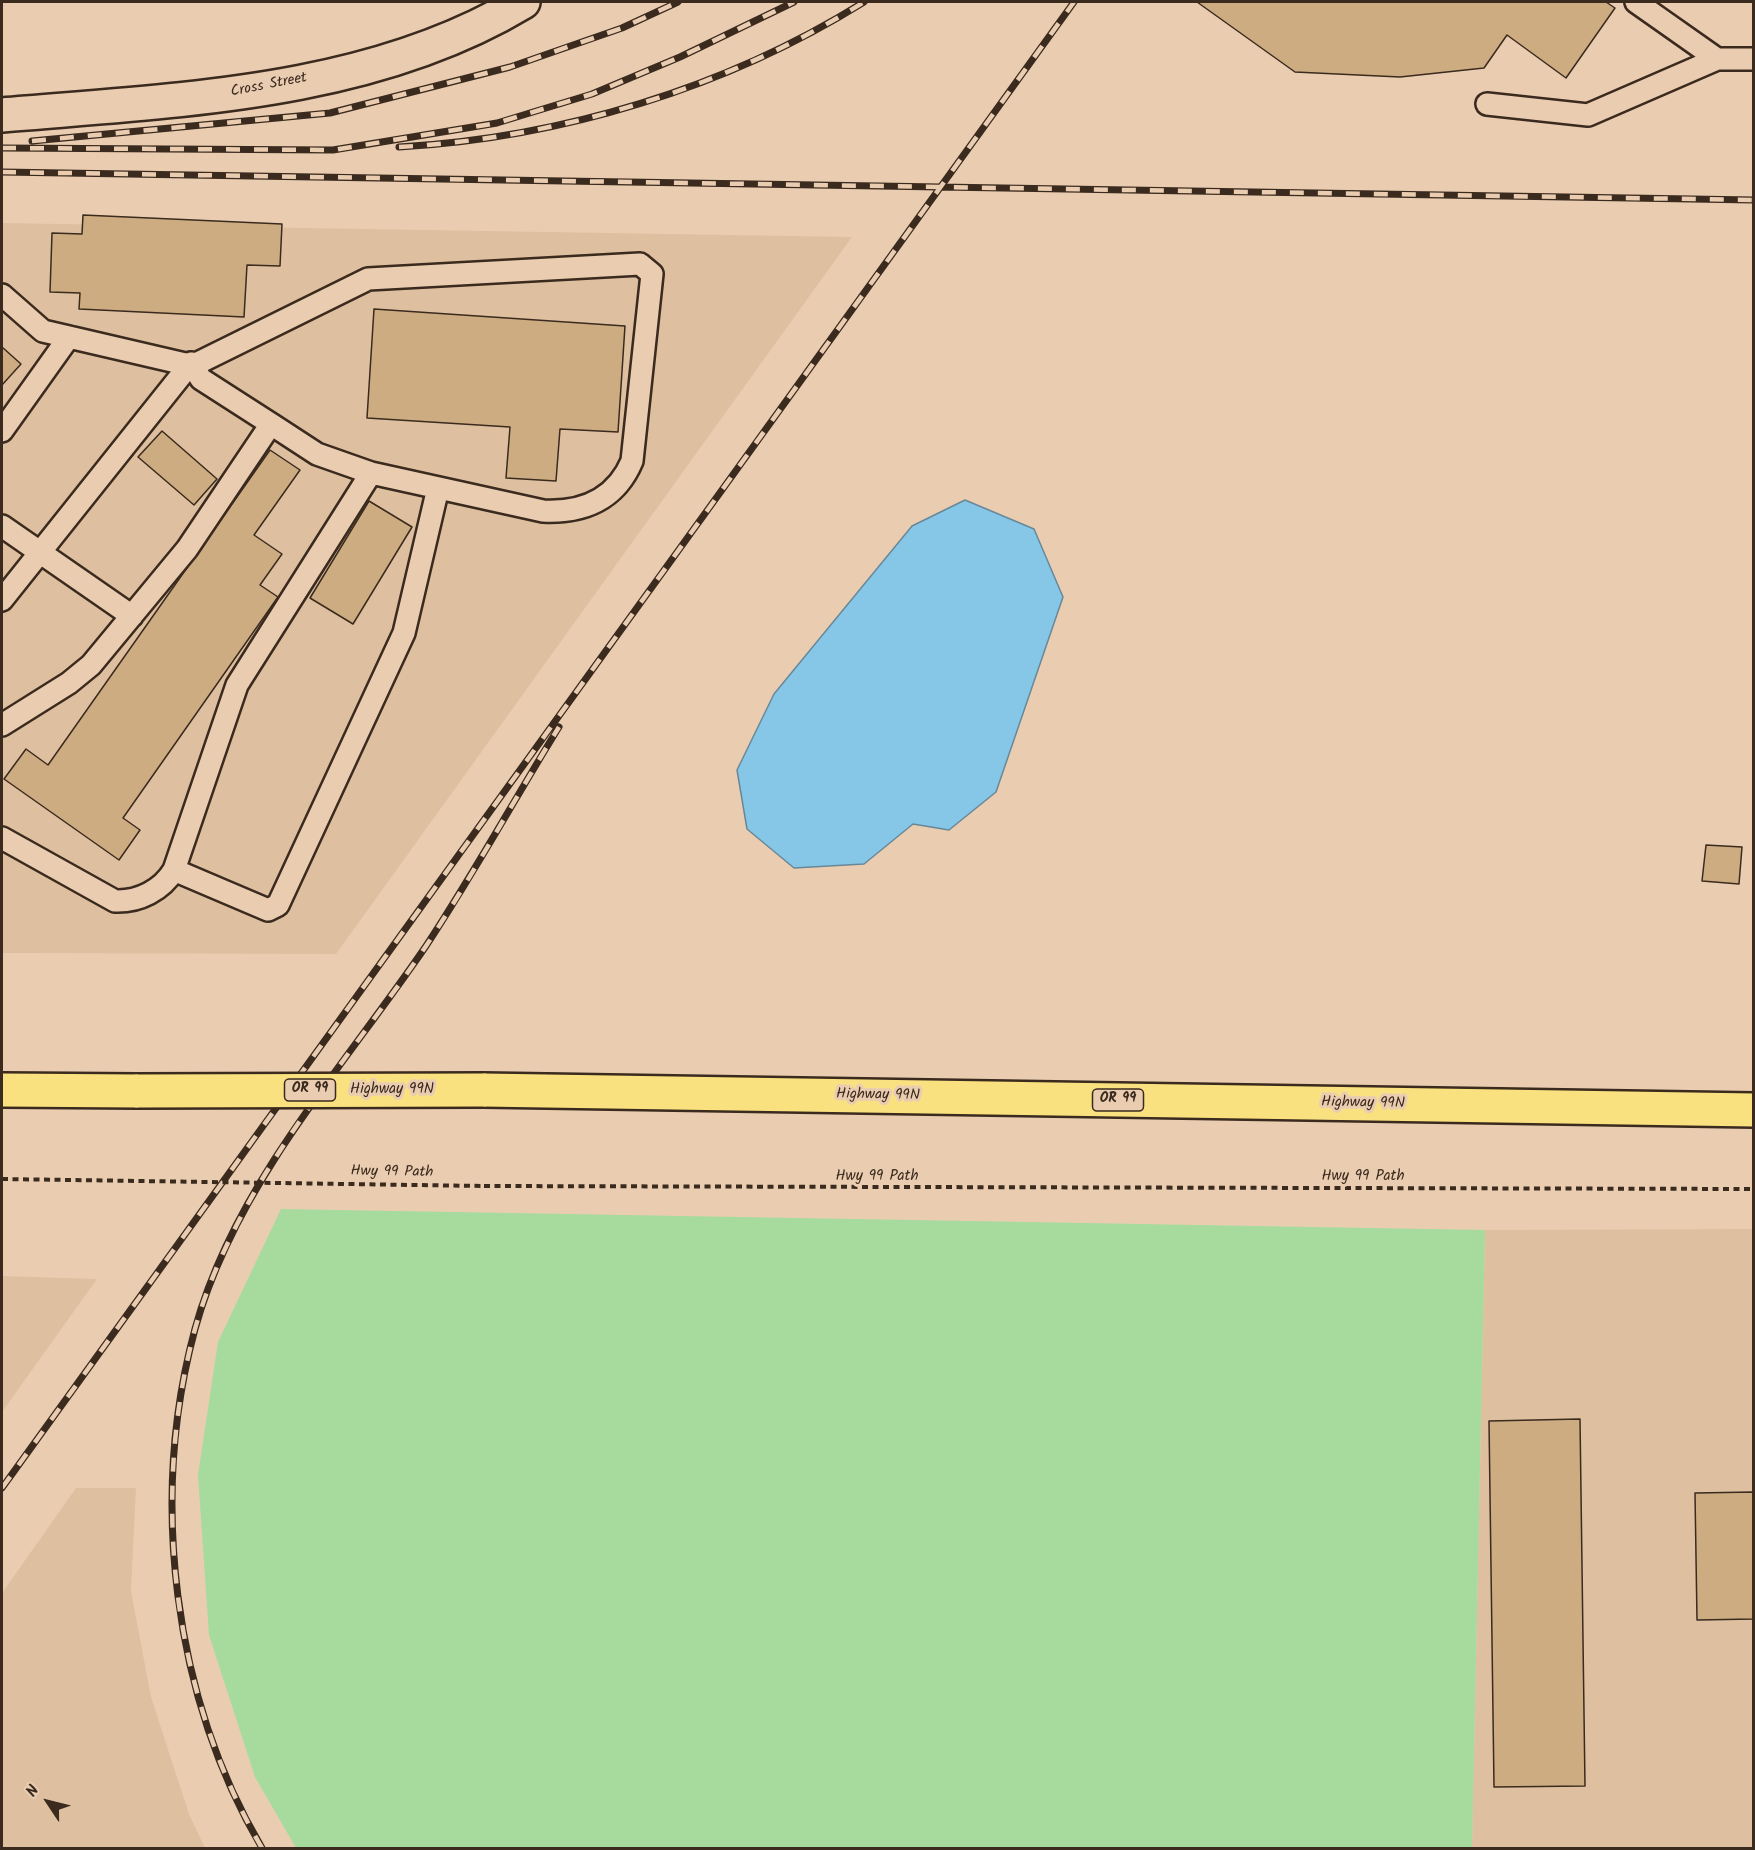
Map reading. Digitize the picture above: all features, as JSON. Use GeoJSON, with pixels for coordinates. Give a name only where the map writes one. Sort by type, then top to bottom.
{"type":"FeatureCollection","features":[{"type":"Feature","properties":{"kind":"main road","name":"Highway 99N"},"geometry":{"type":"LineString","coordinates":[[2,1090],[483,1090],[1754,1110]]}},
{"type":"Feature","properties":{"kind":"street","name":"Cross Street"},"geometry":{"type":"LineString","coordinates":[[2,115],[217,96],[383,64],[497,17],[523,2]]}},
{"type":"Feature","properties":{"kind":"lane"},"geometry":{"type":"LineString","coordinates":[[1636,2],[1717,59]]}},
{"type":"Feature","properties":{"kind":"lane"},"geometry":{"type":"LineString","coordinates":[[1487,104],[1588,115],[1717,59],[1754,59]]}},
{"type":"Feature","properties":{"kind":"lane"},"geometry":{"type":"LineString","coordinates":[[2,295],[43,331],[191,363],[212,357],[368,279],[640,264],[652,274],[632,461],[625,478],[611,493],[586,506],[561,512],[543,511],[371,473],[317,454],[201,379],[191,363]]}},
{"type":"Feature","properties":{"kind":"lane"},"geometry":{"type":"LineString","coordinates":[[2,431],[69,337]]}},
{"type":"Feature","properties":{"kind":"lane"},"geometry":{"type":"LineString","coordinates":[[2,600],[191,363]]}},
{"type":"Feature","properties":{"kind":"lane"},"geometry":{"type":"LineString","coordinates":[[2,725],[69,683],[87,668],[188,549],[272,424]]}},
{"type":"Feature","properties":{"kind":"lane"},"geometry":{"type":"LineString","coordinates":[[2,838],[115,901],[127,902],[150,894],[169,879],[237,685],[371,473]]}},
{"type":"Feature","properties":{"kind":"lane"},"geometry":{"type":"LineString","coordinates":[[174,870],[268,910],[278,905],[404,633],[438,488]]}},
{"type":"Feature","properties":{"kind":"lane"},"geometry":{"type":"LineString","coordinates":[[2,526],[132,616]]}},
{"type":"Feature","properties":{"kind":"path","name":"Hwy 99 Path"},"geometry":{"type":"LineString","coordinates":[[2,1179],[484,1186],[1754,1189]]}},
{"type":"Feature","properties":{"kind":"shaded area"},"geometry":{"type":"Polygon","coordinates":[[[2,223],[852,237],[336,954],[2,953],[2,223]]]}},
{"type":"Feature","properties":{"kind":"shaded area"},"geometry":{"type":"Polygon","coordinates":[[[1753,1229],[1753,1848],[1472,1848],[1485,1230],[1753,1229]]]}},
{"type":"Feature","properties":{"kind":"shaded area"},"geometry":{"type":"Polygon","coordinates":[[[2,1276],[97,1279],[2,1412],[2,1276]]]}},
{"type":"Feature","properties":{"kind":"shaded area"},"geometry":{"type":"Polygon","coordinates":[[[76,1488],[136,1488],[131,1591],[151,1697],[189,1814],[205,1848],[2,1848],[2,1593],[76,1488]]]}},
{"type":"Feature","properties":{"kind":"green space"},"geometry":{"type":"Polygon","coordinates":[[[281,1209],[1485,1230],[1472,1848],[296,1848],[255,1777],[209,1635],[198,1475],[218,1342],[281,1209]]]}},
{"type":"Feature","properties":{"kind":"water"},"geometry":{"type":"Polygon","coordinates":[[[965,500],[1034,529],[1063,597],[996,792],[949,830],[913,824],[864,864],[794,868],[747,829],[737,770],[774,694],[912,526],[965,500]]]}},
{"type":"Feature","properties":{"kind":"building"},"geometry":{"type":"Polygon","coordinates":[[[1197,2],[1606,2],[1615,8],[1566,78],[1507,35],[1484,68],[1400,77],[1295,72],[1197,2]]]}},
{"type":"Feature","properties":{"kind":"building"},"geometry":{"type":"Polygon","coordinates":[[[83,215],[282,224],[280,266],[247,265],[244,317],[79,309],[80,293],[50,292],[52,233],[82,234],[83,215]]]}},
{"type":"Feature","properties":{"kind":"building"},"geometry":{"type":"Polygon","coordinates":[[[374,309],[625,326],[618,432],[560,429],[556,481],[506,478],[510,427],[367,418],[374,309]]]}},
{"type":"Feature","properties":{"kind":"building"},"geometry":{"type":"Polygon","coordinates":[[[2,347],[21,364],[2,385],[2,347]]]}},
{"type":"Feature","properties":{"kind":"building"},"geometry":{"type":"Polygon","coordinates":[[[162,431],[217,479],[194,505],[138,457],[162,431]]]}},
{"type":"Feature","properties":{"kind":"building"},"geometry":{"type":"Polygon","coordinates":[[[270,450],[300,470],[254,535],[282,554],[260,585],[278,597],[123,818],[140,830],[119,860],[4,779],[26,749],[48,765],[270,450]]]}},
{"type":"Feature","properties":{"kind":"building"},"geometry":{"type":"Polygon","coordinates":[[[369,501],[412,527],[353,624],[310,598],[369,501]]]}},
{"type":"Feature","properties":{"kind":"building"},"geometry":{"type":"Polygon","coordinates":[[[1706,845],[1742,847],[1739,884],[1702,881],[1706,845]]]}},
{"type":"Feature","properties":{"kind":"building"},"geometry":{"type":"Polygon","coordinates":[[[1580,1419],[1585,1786],[1494,1787],[1489,1421],[1580,1419]]]}},
{"type":"Feature","properties":{"kind":"building"},"geometry":{"type":"Polygon","coordinates":[[[1754,1492],[1754,1619],[1697,1620],[1695,1493],[1754,1492]]]}},
{"type":"Feature","properties":{"kind":"railway"},"geometry":{"type":"LineString","coordinates":[[32,141],[330,113],[510,67],[622,28],[678,2]]}},
{"type":"Feature","properties":{"kind":"railway"},"geometry":{"type":"LineString","coordinates":[[2,148],[333,150],[497,123],[592,94],[680,57],[794,2]]}},
{"type":"Feature","properties":{"kind":"railway"},"geometry":{"type":"LineString","coordinates":[[399,147],[460,142],[521,133],[581,120],[640,103],[756,60],[811,33],[864,2]]}},
{"type":"Feature","properties":{"kind":"railway"},"geometry":{"type":"LineString","coordinates":[[2,1488],[1074,2]]}},
{"type":"Feature","properties":{"kind":"railway"},"geometry":{"type":"LineString","coordinates":[[2,172],[1754,200]]}},
{"type":"Feature","properties":{"kind":"railway"},"geometry":{"type":"LineString","coordinates":[[262,1848],[232,1789],[208,1727],[190,1662],[178,1596],[173,1528],[174,1461],[181,1394],[195,1329],[219,1263],[262,1179],[311,1105],[426,946],[559,727]]}}]}
